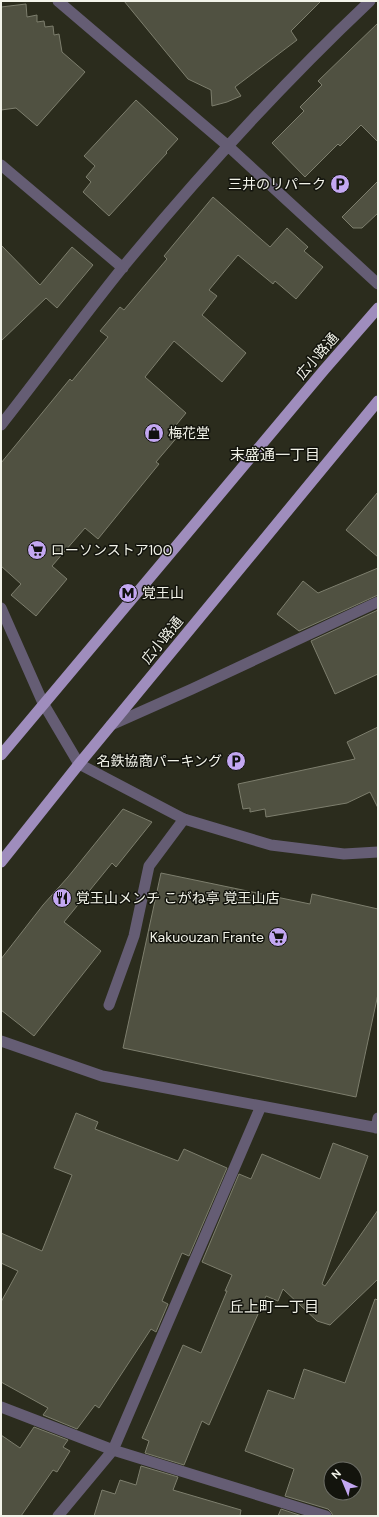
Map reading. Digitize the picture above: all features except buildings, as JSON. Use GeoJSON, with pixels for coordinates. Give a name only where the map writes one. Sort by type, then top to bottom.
{"type":"FeatureCollection","features":[{"type":"Feature","properties":{"kind":"main road","name":"広小路通"},"geometry":{"type":"LineString","coordinates":[[1,755],[318,376],[378,308]]}},
{"type":"Feature","properties":{"kind":"main road","name":"広小路通"},"geometry":{"type":"LineString","coordinates":[[1,862],[79,764],[378,401]]}},
{"type":"Feature","properties":{"kind":"street"},"geometry":{"type":"LineString","coordinates":[[58,1],[228,146],[378,284]]}},
{"type":"Feature","properties":{"kind":"street"},"geometry":{"type":"LineString","coordinates":[[1,425],[123,268],[228,146],[322,46],[370,1]]}},
{"type":"Feature","properties":{"kind":"street"},"geometry":{"type":"LineString","coordinates":[[1,165],[123,268]]}},
{"type":"Feature","properties":{"kind":"street"},"geometry":{"type":"LineString","coordinates":[[111,725],[199,686],[378,602]]}},
{"type":"Feature","properties":{"kind":"street"},"geometry":{"type":"LineString","coordinates":[[1,608],[43,704],[79,764],[184,819],[271,845],[344,854],[378,852]]}},
{"type":"Feature","properties":{"kind":"street"},"geometry":{"type":"LineString","coordinates":[[109,1005],[134,936],[149,866],[184,819]]}},
{"type":"Feature","properties":{"kind":"street"},"geometry":{"type":"LineString","coordinates":[[1,1040],[102,1076],[261,1106],[377,1125]]}},
{"type":"Feature","properties":{"kind":"street"},"geometry":{"type":"LineString","coordinates":[[58,1516],[113,1450],[261,1106]]}},
{"type":"Feature","properties":{"kind":"street"},"geometry":{"type":"LineString","coordinates":[[1,1407],[113,1450],[326,1516]]}},
{"type":"Feature","properties":{"kind":"place","name":"三井のリパーク"},"geometry":{"type":"Point","coordinates":[340,184]}},
{"type":"Feature","properties":{"kind":"place","name":"梅花堂"},"geometry":{"type":"Point","coordinates":[154,433]}},
{"type":"Feature","properties":{"kind":"place","name":"ローソンストア100"},"geometry":{"type":"Point","coordinates":[37,550]}},
{"type":"Feature","properties":{"kind":"place","name":"覚王山"},"geometry":{"type":"Point","coordinates":[128,593]}},
{"type":"Feature","properties":{"kind":"place","name":"名鉄協商パーキング"},"geometry":{"type":"Point","coordinates":[236,761]}},
{"type":"Feature","properties":{"kind":"place","name":"覚王山メンチ こがね亭 覚王山店"},"geometry":{"type":"Point","coordinates":[62,898]}},
{"type":"Feature","properties":{"kind":"place","name":"Kakuouzan Frante"},"geometry":{"type":"Point","coordinates":[278,937]}},
{"type":"Feature","properties":{"kind":"district","name":"末盛通一丁目"},"geometry":{"type":"Point","coordinates":[275,455]}},
{"type":"Feature","properties":{"kind":"district","name":"丘上町一丁目"},"geometry":{"type":"Point","coordinates":[274,1307]}}]}
